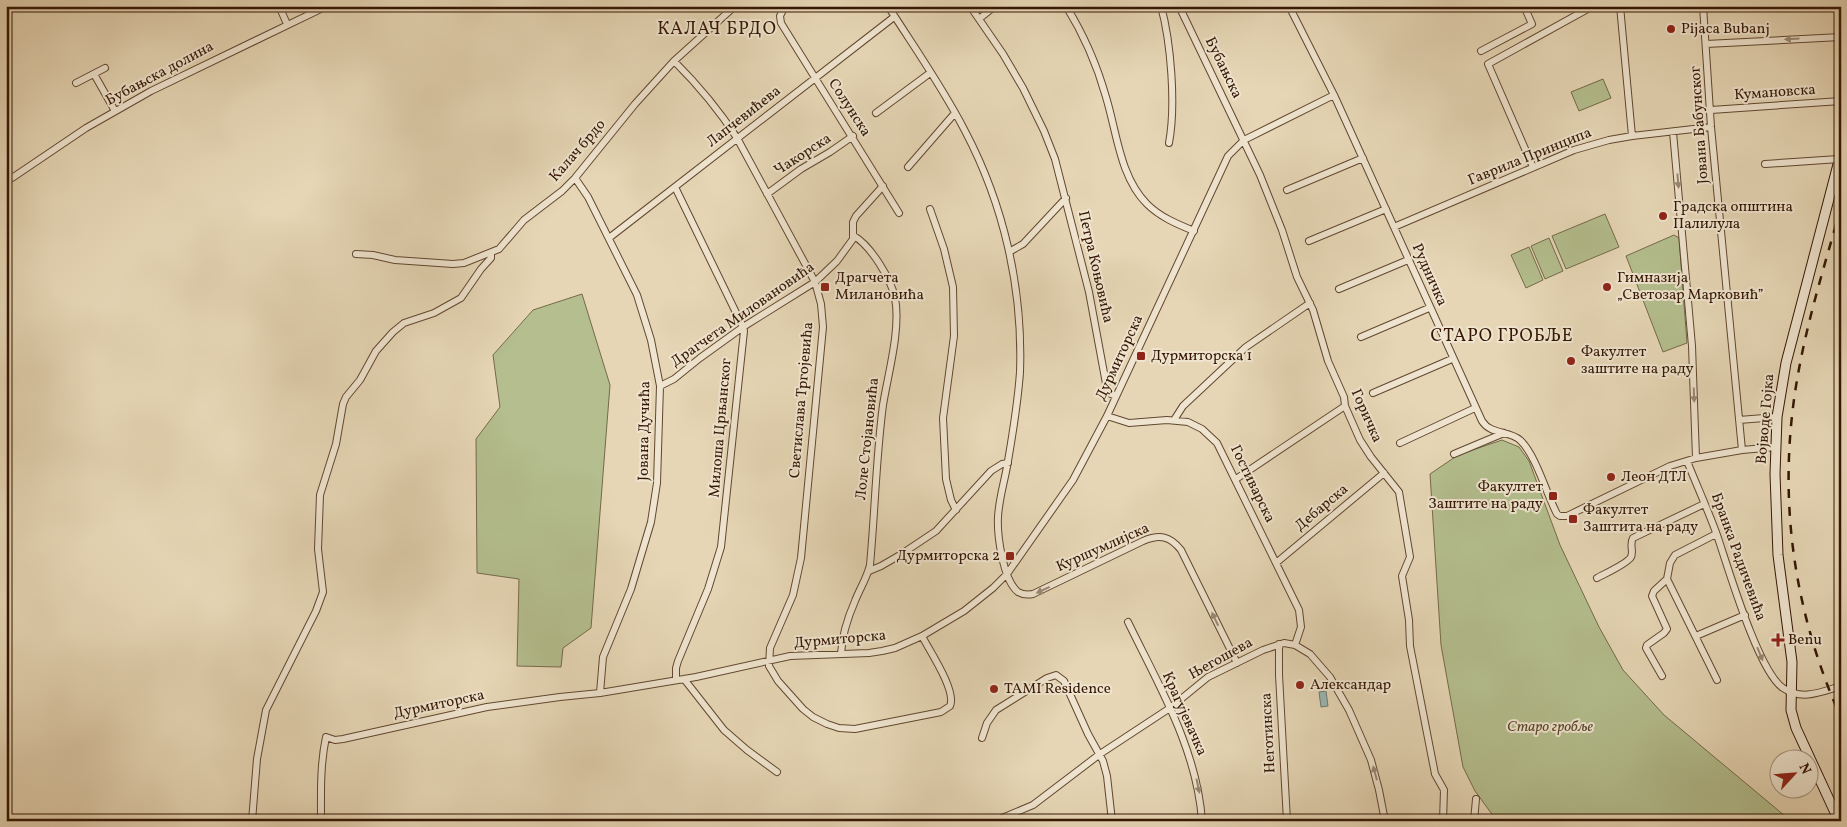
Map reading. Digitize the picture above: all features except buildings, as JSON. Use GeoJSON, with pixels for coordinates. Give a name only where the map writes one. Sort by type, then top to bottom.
{"type":"FeatureCollection","features":[{"type":"Feature","properties":{"kind":"street"},"geometry":{"type":"LineString","coordinates":[[279,6],[287,24]]}},
{"type":"Feature","properties":{"kind":"street","name":"Бубањска долина"},"geometry":{"type":"LineString","coordinates":[[12,178],[69,139],[150,90],[327,6]]}},
{"type":"Feature","properties":{"kind":"street","name":"Калач брдо"},"geometry":{"type":"LineString","coordinates":[[356,254],[373,255],[395,260],[453,264],[464,263],[492,253],[503,245],[524,220],[562,191],[575,178],[640,98],[674,61],[735,6]]}},
{"type":"Feature","properties":{"kind":"street","name":"Солунска"},"geometry":{"type":"LineString","coordinates":[[785,6],[780,16],[782,23],[899,213]]}},
{"type":"Feature","properties":{"kind":"street"},"geometry":{"type":"LineString","coordinates":[[888,6],[930,72],[977,154],[990,184],[1009,252],[1019,308],[1020,370],[1008,463],[998,519],[998,533],[1007,574]]}},
{"type":"Feature","properties":{"kind":"street","name":"Петра Коњовића"},"geometry":{"type":"LineString","coordinates":[[970,6],[1014,72],[1038,117],[1055,159],[1089,292],[1107,389],[1116,396]]}},
{"type":"Feature","properties":{"kind":"street"},"geometry":{"type":"LineString","coordinates":[[978,19],[995,6]]}},
{"type":"Feature","properties":{"kind":"street"},"geometry":{"type":"LineString","coordinates":[[1066,6],[1081,31],[1095,64],[1124,162],[1133,185],[1143,200],[1157,213],[1194,231]]}},
{"type":"Feature","properties":{"kind":"street"},"geometry":{"type":"LineString","coordinates":[[1161,6],[1166,29],[1172,96],[1173,117],[1169,143]]}},
{"type":"Feature","properties":{"kind":"street","name":"Бубањска"},"geometry":{"type":"LineString","coordinates":[[1179,6],[1244,140]]}},
{"type":"Feature","properties":{"kind":"street","name":"Рудничка"},"geometry":{"type":"LineString","coordinates":[[1289,6],[1334,95],[1475,408],[1486,427],[1518,439],[1525,447],[1557,514],[1568,516],[1670,466],[1687,461]]}},
{"type":"Feature","properties":{"kind":"street"},"geometry":{"type":"LineString","coordinates":[[1481,51],[1532,24],[1524,6]]}},
{"type":"Feature","properties":{"kind":"street"},"geometry":{"type":"LineString","coordinates":[[1533,167],[1488,64],[1594,6]]}},
{"type":"Feature","properties":{"kind":"street"},"geometry":{"type":"LineString","coordinates":[[1620,6],[1632,136]]}},
{"type":"Feature","properties":{"kind":"street","name":"Јована Бабунског"},"geometry":{"type":"LineString","coordinates":[[1703,6],[1711,127],[1742,450]]}},
{"type":"Feature","properties":{"kind":"street","name":"Лапчевићева"},"geometry":{"type":"LineString","coordinates":[[609,238],[894,17]]}},
{"type":"Feature","properties":{"kind":"street"},"geometry":{"type":"LineString","coordinates":[[1706,44],[1841,36]]}},
{"type":"Feature","properties":{"kind":"street","name":"Светислава Тргојевића"},"geometry":{"type":"LineString","coordinates":[[674,61],[704,92],[737,138],[815,282],[821,304],[823,328],[801,558],[795,588],[770,648],[769,660]]}},
{"type":"Feature","properties":{"kind":"street"},"geometry":{"type":"LineString","coordinates":[[76,83],[105,68]]}},
{"type":"Feature","properties":{"kind":"street"},"geometry":{"type":"LineString","coordinates":[[876,113],[930,72]]}},
{"type":"Feature","properties":{"kind":"street"},"geometry":{"type":"LineString","coordinates":[[94,74],[115,111]]}},
{"type":"Feature","properties":{"kind":"street","name":"Дурмиторска"},"geometry":{"type":"LineString","coordinates":[[321,821],[321,784],[326,737],[335,740],[488,707],[560,697],[600,694],[799,655],[882,651],[895,648],[922,636],[970,607],[1007,574],[1073,480],[1107,416],[1224,163],[1234,148],[1244,140],[1334,95]]}},
{"type":"Feature","properties":{"kind":"street","name":"Кумановска"},"geometry":{"type":"LineString","coordinates":[[1711,110],[1841,101]]}},
{"type":"Feature","properties":{"kind":"street"},"geometry":{"type":"LineString","coordinates":[[908,167],[955,114]]}},
{"type":"Feature","properties":{"kind":"street","name":"Гаврила Принципа"},"geometry":{"type":"LineString","coordinates":[[1394,227],[1574,150],[1632,136],[1711,127]]}},
{"type":"Feature","properties":{"kind":"street"},"geometry":{"type":"LineString","coordinates":[[1674,132],[1692,346],[1696,458]]}},
{"type":"Feature","properties":{"kind":"street","name":"Чакорска"},"geometry":{"type":"LineString","coordinates":[[767,194],[801,169],[853,136]]}},
{"type":"Feature","properties":{"kind":"street","name":"Горичка"},"geometry":{"type":"LineString","coordinates":[[1244,140],[1278,219],[1297,277],[1310,303],[1331,369],[1344,397],[1345,406],[1365,448],[1400,494],[1410,557],[1402,576],[1409,620],[1410,646],[1434,769],[1444,790],[1443,821]]}},
{"type":"Feature","properties":{"kind":"street"},"geometry":{"type":"LineString","coordinates":[[1765,164],[1840,156]]}},
{"type":"Feature","properties":{"kind":"street","name":"Војводе Гојка"},"geometry":{"type":"LineString","coordinates":[[1792,693],[1792,662],[1778,555],[1775,501],[1777,418],[1790,342],[1840,156]]}},
{"type":"Feature","properties":{"kind":"street"},"geometry":{"type":"LineString","coordinates":[[1287,190],[1363,158]]}},
{"type":"Feature","properties":{"kind":"street","name":"Јована Дучића"},"geometry":{"type":"LineString","coordinates":[[575,178],[588,197],[637,295],[645,315],[657,364],[660,386],[657,483],[651,522],[631,588],[603,657],[600,675],[600,694]]}},
{"type":"Feature","properties":{"kind":"street","name":"Драгчета Миловановића"},"geometry":{"type":"LineString","coordinates":[[660,386],[674,379],[743,327],[815,282],[838,261],[854,236],[853,226],[856,216],[883,186]]}},
{"type":"Feature","properties":{"kind":"street"},"geometry":{"type":"LineString","coordinates":[[675,187],[743,327]]}},
{"type":"Feature","properties":{"kind":"street","name":"Петра Коњовића"},"geometry":{"type":"LineString","coordinates":[[1009,252],[1023,244],[1066,198]]}},
{"type":"Feature","properties":{"kind":"street"},"geometry":{"type":"LineString","coordinates":[[930,209],[944,249],[953,286],[954,336],[944,418],[946,479],[951,500],[956,510]]}},
{"type":"Feature","properties":{"kind":"street"},"geometry":{"type":"LineString","coordinates":[[1309,240],[1386,209]]}},
{"type":"Feature","properties":{"kind":"street","name":"Лоле Стојановића"},"geometry":{"type":"LineString","coordinates":[[841,654],[847,622],[869,571],[880,434],[896,327],[896,306],[892,288],[867,246],[854,236]]}},
{"type":"Feature","properties":{"kind":"street"},"geometry":{"type":"LineString","coordinates":[[252,821],[257,759],[266,710],[310,623],[323,592],[318,549],[320,495],[336,444],[343,404],[365,372],[376,351],[393,332],[404,323],[434,313],[461,298],[489,260],[492,253]]}},
{"type":"Feature","properties":{"kind":"street"},"geometry":{"type":"LineString","coordinates":[[1339,289],[1408,260]]}},
{"type":"Feature","properties":{"kind":"street"},"geometry":{"type":"LineString","coordinates":[[1174,420],[1183,406],[1246,347],[1310,303]]}},
{"type":"Feature","properties":{"kind":"street"},"geometry":{"type":"LineString","coordinates":[[1362,337],[1429,308]]}},
{"type":"Feature","properties":{"kind":"street","name":"Милоша Црњанског"},"geometry":{"type":"LineString","coordinates":[[676,680],[678,661],[711,582],[721,547],[743,327]]}},
{"type":"Feature","properties":{"kind":"street"},"geometry":{"type":"LineString","coordinates":[[1372,393],[1452,359]]}},
{"type":"Feature","properties":{"kind":"street"},"geometry":{"type":"LineString","coordinates":[[1236,479],[1345,406]]}},
{"type":"Feature","properties":{"kind":"street"},"geometry":{"type":"LineString","coordinates":[[1400,443],[1475,408]]}},
{"type":"Feature","properties":{"kind":"street","name":"Гостиварска"},"geometry":{"type":"LineString","coordinates":[[1107,416],[1129,423],[1174,420],[1194,425],[1213,439],[1220,448],[1236,479],[1300,614],[1302,627],[1294,645]]}},
{"type":"Feature","properties":{"kind":"street"},"geometry":{"type":"LineString","coordinates":[[1739,420],[1777,418]]}},
{"type":"Feature","properties":{"kind":"street"},"geometry":{"type":"LineString","coordinates":[[1454,454],[1505,433]]}},
{"type":"Feature","properties":{"kind":"street"},"geometry":{"type":"LineString","coordinates":[[1687,461],[1742,450],[1776,447]]}},
{"type":"Feature","properties":{"kind":"street","name":"Бранка Радичевића"},"geometry":{"type":"LineString","coordinates":[[1687,461],[1766,668],[1781,687],[1792,693]]}},
{"type":"Feature","properties":{"kind":"street"},"geometry":{"type":"LineString","coordinates":[[869,571],[881,566],[936,531],[991,471],[1002,464],[1008,463]]}},
{"type":"Feature","properties":{"kind":"street","name":"Дебарска"},"geometry":{"type":"LineString","coordinates":[[1276,563],[1384,473]]}},
{"type":"Feature","properties":{"kind":"street"},"geometry":{"type":"LineString","coordinates":[[1597,578],[1628,560],[1632,554],[1630,544],[1633,538],[1704,504]]}},
{"type":"Feature","properties":{"kind":"street"},"geometry":{"type":"LineString","coordinates":[[1662,676],[1646,646],[1666,630],[1652,596],[1654,591],[1667,579],[1670,563],[1675,555],[1716,534]]}},
{"type":"Feature","properties":{"kind":"street","name":"Куршумлијска"},"geometry":{"type":"LineString","coordinates":[[1007,574],[1018,592],[1031,594],[1136,543],[1154,537],[1166,537],[1172,540],[1181,550],[1237,663]]}},
{"type":"Feature","properties":{"kind":"street"},"geometry":{"type":"LineString","coordinates":[[1667,579],[1717,680]]}},
{"type":"Feature","properties":{"kind":"street"},"geometry":{"type":"LineString","coordinates":[[1696,636],[1745,615]]}},
{"type":"Feature","properties":{"kind":"street","name":"Крагујевачка"},"geometry":{"type":"LineString","coordinates":[[1128,622],[1183,737],[1195,770],[1200,792],[1202,821]]}},
{"type":"Feature","properties":{"kind":"street"},"geometry":{"type":"LineString","coordinates":[[769,660],[774,676],[808,713],[827,724],[839,728],[855,729],[941,712],[950,706],[952,697],[947,682],[922,636]]}},
{"type":"Feature","properties":{"kind":"street","name":"Његошева"},"geometry":{"type":"LineString","coordinates":[[995,821],[1033,805],[1100,754],[1170,708],[1208,678],[1279,644],[1294,645],[1310,654],[1321,665],[1349,710],[1371,760],[1385,821]]}},
{"type":"Feature","properties":{"kind":"street","name":"Неготинска"},"geometry":{"type":"LineString","coordinates":[[1279,644],[1286,821]]}},
{"type":"Feature","properties":{"kind":"street"},"geometry":{"type":"LineString","coordinates":[[982,738],[986,723],[996,710],[1047,678],[1056,675],[1064,681],[1088,734],[1100,754],[1107,776],[1112,821]]}},
{"type":"Feature","properties":{"kind":"street"},"geometry":{"type":"LineString","coordinates":[[684,679],[724,730],[777,772]]}},
{"type":"Feature","properties":{"kind":"street"},"geometry":{"type":"LineString","coordinates":[[1840,821],[1796,728],[1791,710],[1792,693],[1810,695],[1841,686]]}},
{"type":"Feature","properties":{"kind":"street"},"geometry":{"type":"LineString","coordinates":[[1474,821],[1476,799]]}},
{"type":"Feature","properties":{"kind":"green space"},"geometry":{"type":"Polygon","coordinates":[[[1603,79],[1611,98],[1579,111],[1571,92],[1603,79]]]}},
{"type":"Feature","properties":{"kind":"green space"},"geometry":{"type":"Polygon","coordinates":[[[1605,214],[1619,247],[1566,269],[1552,236],[1605,214]]]}},
{"type":"Feature","properties":{"kind":"green space"},"geometry":{"type":"Polygon","coordinates":[[[1674,235],[1679,238],[1687,343],[1663,352],[1626,256],[1674,235]]]}},
{"type":"Feature","properties":{"kind":"green space"},"geometry":{"type":"Polygon","coordinates":[[[1549,238],[1563,271],[1545,279],[1531,246],[1549,238]]]}},
{"type":"Feature","properties":{"kind":"green space"},"geometry":{"type":"Polygon","coordinates":[[[1529,247],[1543,280],[1526,288],[1511,255],[1529,247]]]}},
{"type":"Feature","properties":{"kind":"green space"},"geometry":{"type":"Polygon","coordinates":[[[582,294],[610,385],[591,628],[563,648],[561,667],[517,666],[519,579],[477,573],[476,439],[500,407],[493,355],[533,310],[582,294]]]}},
{"type":"Feature","properties":{"kind":"green space","name":"Старо гробље"},"geometry":{"type":"Polygon","coordinates":[[[1502,440],[1519,447],[1529,461],[1560,545],[1599,627],[1623,670],[1664,715],[1791,821],[1501,821],[1494,817],[1475,791],[1463,767],[1441,645],[1430,474],[1458,455],[1502,440]]]}},
{"type":"Feature","properties":{"kind":"water"},"geometry":{"type":"Polygon","coordinates":[[[1326,691],[1328,706],[1321,707],[1319,692],[1326,691]]]}},
{"type":"Feature","properties":{"kind":"railway"},"geometry":{"type":"LineString","coordinates":[[1841,207],[1801,358],[1791,424],[1789,467],[1789,510],[1801,594],[1811,636],[1841,718]]}},
{"type":"Feature","properties":{"kind":"place","name":"Pijaca Bubanj"},"geometry":{"type":"Point","coordinates":[1671,29]}},
{"type":"Feature","properties":{"kind":"place","name":"Градска општина Палилула"},"geometry":{"type":"Point","coordinates":[1663,216]}},
{"type":"Feature","properties":{"kind":"place","name":"Драгчета Милановића"},"geometry":{"type":"Point","coordinates":[825,287]}},
{"type":"Feature","properties":{"kind":"place","name":"Гимназија „Светозар Марковић”"},"geometry":{"type":"Point","coordinates":[1607,287]}},
{"type":"Feature","properties":{"kind":"place","name":"Дурмиторска 1"},"geometry":{"type":"Point","coordinates":[1141,356]}},
{"type":"Feature","properties":{"kind":"place","name":"Факултет заштите на раду"},"geometry":{"type":"Point","coordinates":[1571,361]}},
{"type":"Feature","properties":{"kind":"place","name":"Леон ДТЛ"},"geometry":{"type":"Point","coordinates":[1611,477]}},
{"type":"Feature","properties":{"kind":"place","name":"Факултет Заштите на раду"},"geometry":{"type":"Point","coordinates":[1553,496]}},
{"type":"Feature","properties":{"kind":"place","name":"Факултет Заштита на раду"},"geometry":{"type":"Point","coordinates":[1573,519]}},
{"type":"Feature","properties":{"kind":"place","name":"Дурмиторска 2"},"geometry":{"type":"Point","coordinates":[1010,556]}},
{"type":"Feature","properties":{"kind":"place","name":"Benu"},"geometry":{"type":"Point","coordinates":[1778,640]}},
{"type":"Feature","properties":{"kind":"place","name":"Александар"},"geometry":{"type":"Point","coordinates":[1300,685]}},
{"type":"Feature","properties":{"kind":"place","name":"TAMI Residence"},"geometry":{"type":"Point","coordinates":[994,689]}},
{"type":"Feature","properties":{"kind":"district","name":"КАЛАЧ БРДО"},"geometry":{"type":"Point","coordinates":[717,29]}},
{"type":"Feature","properties":{"kind":"district","name":"СТАРО ГРОБЉЕ"},"geometry":{"type":"Point","coordinates":[1502,336]}}]}
